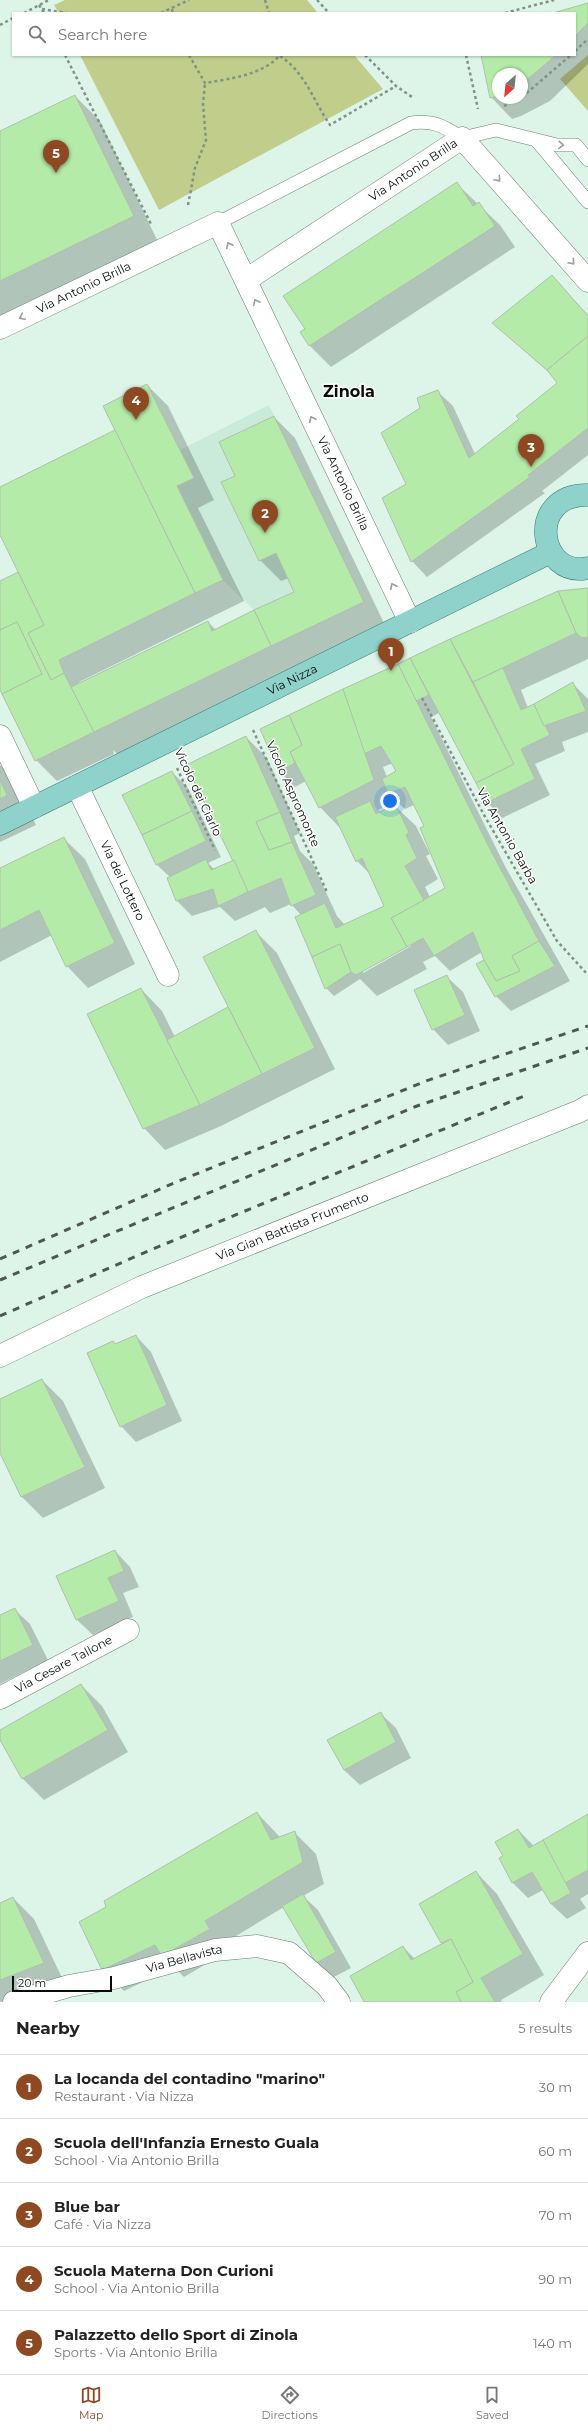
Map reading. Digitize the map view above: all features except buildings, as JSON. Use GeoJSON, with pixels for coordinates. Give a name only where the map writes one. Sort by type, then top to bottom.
{"type":"FeatureCollection","features":[{"type":"Feature","properties":{"kind":"main road"},"geometry":{"type":"LineString","coordinates":[[588,495],[576,495],[564,499],[554,507],[548,517],[545,529],[546,541],[551,552],[560,562],[566,565],[588,568]]}},
{"type":"Feature","properties":{"kind":"main road","name":"Via Nizza"},"geometry":{"type":"LineString","coordinates":[[0,824],[551,552]]}},
{"type":"Feature","properties":{"kind":"street","name":"Via Antonio Brilla"},"geometry":{"type":"LineString","coordinates":[[246,280],[467,144],[588,281]]}},
{"type":"Feature","properties":{"kind":"street","name":"Via Antonio Brilla"},"geometry":{"type":"LineString","coordinates":[[0,328],[218,223],[410,622]]}},
{"type":"Feature","properties":{"kind":"street"},"geometry":{"type":"LineString","coordinates":[[0,736],[34,807]]}},
{"type":"Feature","properties":{"kind":"street","name":"Via dei Lottero"},"geometry":{"type":"LineString","coordinates":[[77,786],[168,975]]}},
{"type":"Feature","properties":{"kind":"street","name":"Via Gian Battista Frumento"},"geometry":{"type":"LineString","coordinates":[[0,1356],[142,1288],[580,1111],[588,1106]]}},
{"type":"Feature","properties":{"kind":"street","name":"Via Cesare Tallone"},"geometry":{"type":"LineString","coordinates":[[0,1698],[128,1630]]}},
{"type":"Feature","properties":{"kind":"street","name":"Via Bellavista"},"geometry":{"type":"LineString","coordinates":[[14,2002],[69,1986],[114,1978],[215,1950],[257,1946],[289,1953],[327,1986],[339,2002]]}},
{"type":"Feature","properties":{"kind":"street"},"geometry":{"type":"LineString","coordinates":[[551,2002],[588,1953]]}},
{"type":"Feature","properties":{"kind":"lane"},"geometry":{"type":"LineString","coordinates":[[218,223],[411,123],[428,121],[446,128],[467,144],[496,130],[557,146],[576,146],[588,160]]}},
{"type":"Feature","properties":{"kind":"lane"},"geometry":{"type":"LineString","coordinates":[[537,141],[588,202]]}},
{"type":"Feature","properties":{"kind":"path"},"geometry":{"type":"LineString","coordinates":[[26,12],[49,0]]}},
{"type":"Feature","properties":{"kind":"path"},"geometry":{"type":"LineString","coordinates":[[164,12],[189,0]]}},
{"type":"Feature","properties":{"kind":"path"},"geometry":{"type":"LineString","coordinates":[[265,0],[269,12]]}},
{"type":"Feature","properties":{"kind":"path"},"geometry":{"type":"LineString","coordinates":[[317,0],[328,12]]}},
{"type":"Feature","properties":{"kind":"path"},"geometry":{"type":"LineString","coordinates":[[510,12],[554,0]]}},
{"type":"Feature","properties":{"kind":"path"},"geometry":{"type":"LineString","coordinates":[[39,5],[44,12]]}},
{"type":"Feature","properties":{"kind":"path"},"geometry":{"type":"LineString","coordinates":[[42,9],[61,12]]}},
{"type":"Feature","properties":{"kind":"path"},"geometry":{"type":"LineString","coordinates":[[0,25],[12,19]]}},
{"type":"Feature","properties":{"kind":"path"},"geometry":{"type":"LineString","coordinates":[[576,50],[588,39]]}},
{"type":"Feature","properties":{"kind":"path"},"geometry":{"type":"LineString","coordinates":[[66,56],[165,249]]}},
{"type":"Feature","properties":{"kind":"path"},"geometry":{"type":"LineString","coordinates":[[187,207],[195,168],[206,140],[203,104],[205,83],[190,56]]}},
{"type":"Feature","properties":{"kind":"path"},"geometry":{"type":"LineString","coordinates":[[205,83],[236,78],[255,71],[280,56],[291,63],[303,78],[316,105],[330,125],[396,86]]}},
{"type":"Feature","properties":{"kind":"path"},"geometry":{"type":"LineString","coordinates":[[366,56],[396,86],[415,99]]}},
{"type":"Feature","properties":{"kind":"path"},"geometry":{"type":"LineString","coordinates":[[466,56],[479,112],[472,111]]}},
{"type":"Feature","properties":{"kind":"path"},"geometry":{"type":"LineString","coordinates":[[528,92],[570,56]]}},
{"type":"Feature","properties":{"kind":"path"},"geometry":{"type":"LineString","coordinates":[[152,225],[158,222]]}},
{"type":"Feature","properties":{"kind":"path","name":"Via Antonio Barba"},"geometry":{"type":"LineString","coordinates":[[422,698],[484,814],[557,941],[588,974]]}},
{"type":"Feature","properties":{"kind":"path","name":"Vicolo Aspromonte"},"geometry":{"type":"LineString","coordinates":[[242,704],[327,892]]}},
{"type":"Feature","properties":{"kind":"path","name":"Vicolo dei Ciarlo"},"geometry":{"type":"LineString","coordinates":[[165,742],[215,850]]}},
{"type":"Feature","properties":{"kind":"shaded area"},"geometry":{"type":"Polygon","coordinates":[[[269,405],[364,602],[271,646],[254,610],[223,580],[177,486],[194,478],[180,450],[269,405]]]}},
{"type":"Feature","properties":{"kind":"green space"},"geometry":{"type":"Polygon","coordinates":[[[65,0],[307,0],[317,12],[58,12],[54,5],[65,0]]]}},
{"type":"Feature","properties":{"kind":"green space"},"geometry":{"type":"Polygon","coordinates":[[[588,55],[588,111],[560,79],[588,55]]]}},
{"type":"Feature","properties":{"kind":"green space"},"geometry":{"type":"Polygon","coordinates":[[[81,56],[355,56],[383,89],[159,210],[81,56]]]}},
{"type":"Feature","properties":{"kind":"railway"},"geometry":{"type":"LineString","coordinates":[[0,1259],[174,1183],[426,1081],[588,1026]]}},
{"type":"Feature","properties":{"kind":"railway"},"geometry":{"type":"LineString","coordinates":[[0,1280],[417,1106],[588,1048]]}},
{"type":"Feature","properties":{"kind":"railway"},"geometry":{"type":"LineString","coordinates":[[0,1316],[148,1251],[529,1094]]}},
{"type":"Feature","properties":{"kind":"place","name":"Palazzetto dello Sport di Zinola"},"geometry":{"type":"Point","coordinates":[56,173]}},
{"type":"Feature","properties":{"kind":"place","name":"Scuola Materna Don Curioni"},"geometry":{"type":"Point","coordinates":[136,420]}},
{"type":"Feature","properties":{"kind":"place","name":"Blue bar"},"geometry":{"type":"Point","coordinates":[531,467]}},
{"type":"Feature","properties":{"kind":"place","name":"Scuola dell'Infanzia Ernesto Guala"},"geometry":{"type":"Point","coordinates":[265,533]}},
{"type":"Feature","properties":{"kind":"place","name":"La locanda del contadino \"marino\""},"geometry":{"type":"Point","coordinates":[391,671]}},
{"type":"Feature","properties":{"kind":"district","name":"Zinola"},"geometry":{"type":"Point","coordinates":[349,391]}}]}
